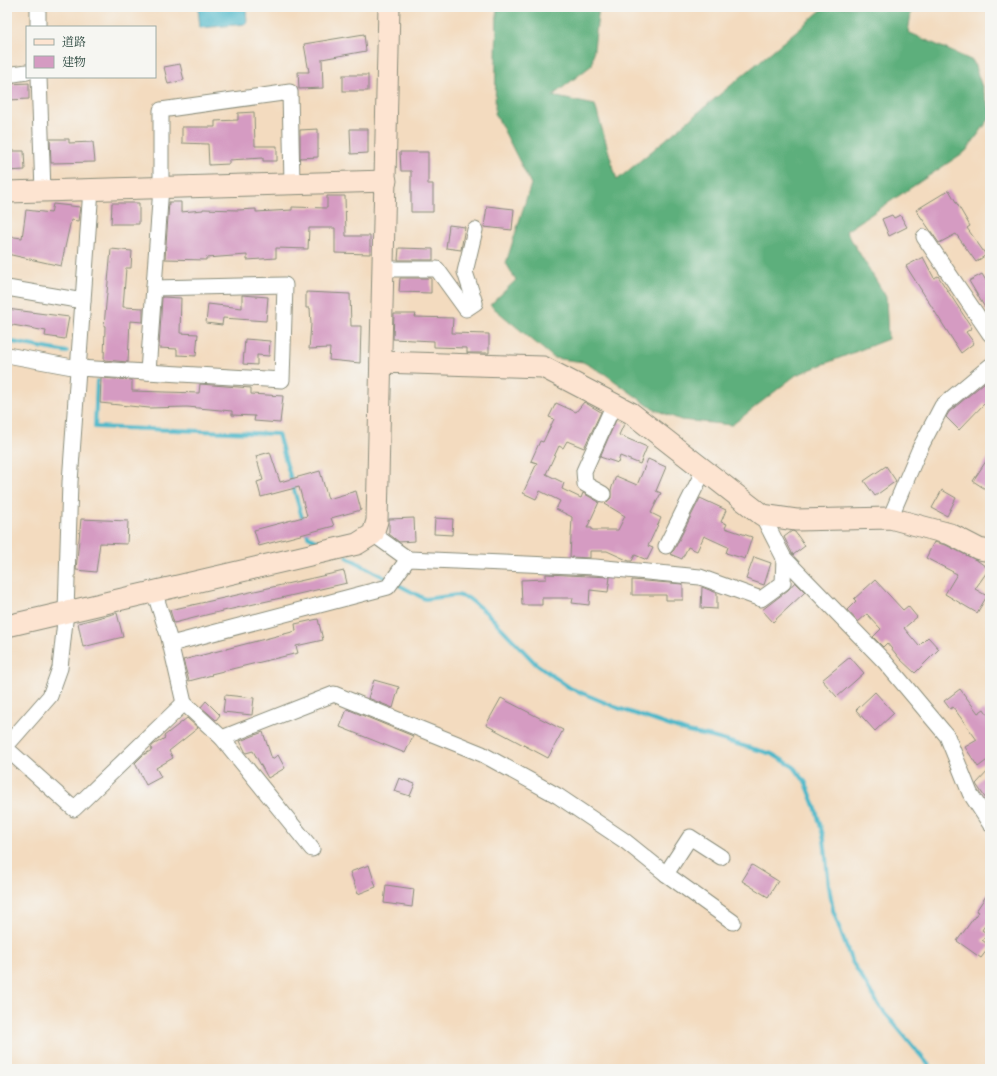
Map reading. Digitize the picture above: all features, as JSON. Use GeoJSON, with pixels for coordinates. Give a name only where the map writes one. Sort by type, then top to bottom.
{"type":"FeatureCollection","features":[{"type":"Feature","properties":{"kind":"street"},"geometry":{"type":"LineString","coordinates":[[38,7],[38,26]]}},
{"type":"Feature","properties":{"kind":"street"},"geometry":{"type":"LineString","coordinates":[[7,626],[357,544],[373,534],[377,521],[389,7]]}},
{"type":"Feature","properties":{"kind":"street"},"geometry":{"type":"LineString","coordinates":[[7,76],[26,72]]}},
{"type":"Feature","properties":{"kind":"street"},"geometry":{"type":"LineString","coordinates":[[39,78],[43,191]]}},
{"type":"Feature","properties":{"kind":"street"},"geometry":{"type":"LineString","coordinates":[[148,372],[161,187],[161,110],[290,92],[292,183]]}},
{"type":"Feature","properties":{"kind":"street"},"geometry":{"type":"LineString","coordinates":[[7,192],[386,181]]}},
{"type":"Feature","properties":{"kind":"street"},"geometry":{"type":"LineString","coordinates":[[7,745],[50,696],[60,668],[66,612],[70,482],[91,189]]}},
{"type":"Feature","properties":{"kind":"street"},"geometry":{"type":"LineString","coordinates":[[384,269],[437,269],[466,309],[475,303],[465,272],[475,230]]}},
{"type":"Feature","properties":{"kind":"street"},"geometry":{"type":"LineString","coordinates":[[924,237],[990,334]]}},
{"type":"Feature","properties":{"kind":"street"},"geometry":{"type":"LineString","coordinates":[[7,355],[78,368],[282,380],[285,285],[154,288]]}},
{"type":"Feature","properties":{"kind":"street"},"geometry":{"type":"LineString","coordinates":[[7,288],[83,301]]}},
{"type":"Feature","properties":{"kind":"street"},"geometry":{"type":"LineString","coordinates":[[381,362],[543,367],[631,413],[762,515],[784,558],[886,662],[947,736],[970,793],[990,824]]}},
{"type":"Feature","properties":{"kind":"street"},"geometry":{"type":"LineString","coordinates":[[890,518],[920,448],[942,406],[990,366]]}},
{"type":"Feature","properties":{"kind":"street"},"geometry":{"type":"LineString","coordinates":[[603,494],[585,484],[584,471],[614,404]]}},
{"type":"Feature","properties":{"kind":"street"},"geometry":{"type":"LineString","coordinates":[[666,546],[704,470]]}},
{"type":"Feature","properties":{"kind":"street"},"geometry":{"type":"LineString","coordinates":[[762,515],[796,520],[890,518],[950,534],[979,549],[990,551]]}},
{"type":"Feature","properties":{"kind":"street"},"geometry":{"type":"LineString","coordinates":[[373,534],[408,559],[595,567],[700,577],[761,599],[784,583],[784,558]]}},
{"type":"Feature","properties":{"kind":"street"},"geometry":{"type":"LineString","coordinates":[[171,644],[388,587],[408,559]]}},
{"type":"Feature","properties":{"kind":"street"},"geometry":{"type":"LineString","coordinates":[[154,591],[171,644],[184,703],[222,738],[312,849]]}},
{"type":"Feature","properties":{"kind":"street"},"geometry":{"type":"LineString","coordinates":[[222,738],[334,694],[482,754],[558,796],[625,841],[666,874],[733,922]]}},
{"type":"Feature","properties":{"kind":"street"},"geometry":{"type":"LineString","coordinates":[[7,749],[74,809],[184,703]]}},
{"type":"Feature","properties":{"kind":"street"},"geometry":{"type":"LineString","coordinates":[[666,874],[690,837],[721,857]]}},
{"type":"Feature","properties":{"kind":"green space"},"geometry":{"type":"Polygon","coordinates":[[[497,7],[599,7],[592,65],[552,96],[595,105],[617,180],[825,7],[912,7],[908,32],[973,61],[990,110],[990,118],[966,151],[846,231],[886,297],[888,339],[796,375],[732,425],[681,420],[653,409],[605,374],[583,362],[554,358],[490,305],[516,280],[506,263],[531,184],[495,113],[497,7]]]}},
{"type":"Feature","properties":{"kind":"water"},"geometry":{"type":"Polygon","coordinates":[[[198,7],[246,7],[247,24],[200,28],[198,7]]]}},
{"type":"Feature","properties":{"kind":"building"},"geometry":{"type":"Polygon","coordinates":[[[364,34],[366,51],[322,59],[323,88],[299,89],[298,72],[309,72],[304,44],[364,34]]]}},
{"type":"Feature","properties":{"kind":"building"},"geometry":{"type":"Polygon","coordinates":[[[180,64],[184,80],[168,84],[164,67],[180,64]]]}},
{"type":"Feature","properties":{"kind":"building"},"geometry":{"type":"Polygon","coordinates":[[[343,75],[368,75],[368,91],[343,91],[343,75]]]}},
{"type":"Feature","properties":{"kind":"building"},"geometry":{"type":"Polygon","coordinates":[[[29,83],[29,99],[8,100],[8,84],[29,83]]]}},
{"type":"Feature","properties":{"kind":"building"},"geometry":{"type":"Polygon","coordinates":[[[254,112],[255,146],[277,146],[277,161],[263,161],[263,158],[229,160],[229,164],[209,165],[208,144],[182,143],[182,127],[215,127],[215,121],[238,120],[238,113],[254,112]]]}},
{"type":"Feature","properties":{"kind":"building"},"geometry":{"type":"Polygon","coordinates":[[[318,129],[318,157],[300,158],[300,130],[318,129]]]}},
{"type":"Feature","properties":{"kind":"building"},"geometry":{"type":"Polygon","coordinates":[[[350,129],[368,129],[368,153],[351,154],[350,129]]]}},
{"type":"Feature","properties":{"kind":"building"},"geometry":{"type":"Polygon","coordinates":[[[50,139],[69,139],[69,143],[93,142],[95,162],[51,163],[50,139]]]}},
{"type":"Feature","properties":{"kind":"building"},"geometry":{"type":"Polygon","coordinates":[[[7,151],[24,151],[25,170],[7,171],[7,151]]]}},
{"type":"Feature","properties":{"kind":"building"},"geometry":{"type":"Polygon","coordinates":[[[400,152],[428,152],[428,184],[433,184],[433,212],[411,212],[411,171],[401,171],[400,152]]]}},
{"type":"Feature","properties":{"kind":"building"},"geometry":{"type":"Polygon","coordinates":[[[949,190],[970,226],[967,228],[986,255],[976,262],[956,234],[939,243],[916,210],[949,190]]]}},
{"type":"Feature","properties":{"kind":"building"},"geometry":{"type":"Polygon","coordinates":[[[327,196],[345,196],[346,236],[370,236],[370,254],[335,253],[335,228],[309,228],[308,249],[276,248],[276,258],[247,260],[247,255],[206,258],[206,260],[165,259],[169,202],[181,202],[181,212],[203,209],[256,209],[256,212],[292,210],[292,207],[327,208],[327,196]]]}},
{"type":"Feature","properties":{"kind":"building"},"geometry":{"type":"Polygon","coordinates":[[[112,203],[139,203],[139,224],[111,224],[112,203]]]}},
{"type":"Feature","properties":{"kind":"building"},"geometry":{"type":"Polygon","coordinates":[[[53,204],[80,207],[78,221],[71,220],[61,266],[7,254],[7,236],[22,238],[26,210],[51,213],[53,204]]]}},
{"type":"Feature","properties":{"kind":"building"},"geometry":{"type":"Polygon","coordinates":[[[487,206],[514,209],[512,230],[484,227],[487,206]]]}},
{"type":"Feature","properties":{"kind":"building"},"geometry":{"type":"Polygon","coordinates":[[[892,215],[894,218],[900,215],[907,227],[889,236],[882,219],[892,215]]]}},
{"type":"Feature","properties":{"kind":"building"},"geometry":{"type":"Polygon","coordinates":[[[449,225],[465,227],[461,250],[446,248],[449,225]]]}},
{"type":"Feature","properties":{"kind":"building"},"geometry":{"type":"Polygon","coordinates":[[[399,248],[433,249],[433,260],[398,260],[399,248]]]}},
{"type":"Feature","properties":{"kind":"building"},"geometry":{"type":"Polygon","coordinates":[[[111,249],[132,251],[131,268],[126,268],[123,307],[143,308],[143,322],[130,321],[128,362],[104,360],[104,326],[111,249]]]}},
{"type":"Feature","properties":{"kind":"building"},"geometry":{"type":"Polygon","coordinates":[[[923,257],[934,278],[938,276],[972,328],[966,332],[974,343],[961,353],[906,266],[923,257]]]}},
{"type":"Feature","properties":{"kind":"building"},"geometry":{"type":"Polygon","coordinates":[[[982,274],[990,287],[990,316],[969,281],[982,274]]]}},
{"type":"Feature","properties":{"kind":"building"},"geometry":{"type":"Polygon","coordinates":[[[400,278],[431,278],[431,293],[399,292],[400,278]]]}},
{"type":"Feature","properties":{"kind":"building"},"geometry":{"type":"Polygon","coordinates":[[[306,292],[350,294],[351,326],[361,326],[360,363],[329,360],[330,348],[309,349],[311,324],[310,308],[306,308],[306,292]]]}},
{"type":"Feature","properties":{"kind":"building"},"geometry":{"type":"Polygon","coordinates":[[[242,295],[268,297],[266,321],[223,318],[222,325],[206,323],[208,304],[242,308],[242,295]]]}},
{"type":"Feature","properties":{"kind":"building"},"geometry":{"type":"Polygon","coordinates":[[[162,297],[181,298],[180,333],[198,334],[196,356],[177,355],[177,349],[159,348],[162,297]]]}},
{"type":"Feature","properties":{"kind":"building"},"geometry":{"type":"Polygon","coordinates":[[[7,309],[69,317],[65,339],[45,336],[46,331],[7,324],[7,309]]]}},
{"type":"Feature","properties":{"kind":"building"},"geometry":{"type":"Polygon","coordinates":[[[394,314],[416,314],[415,317],[453,318],[452,333],[489,334],[489,353],[467,353],[467,348],[434,347],[434,341],[393,339],[394,314]]]}},
{"type":"Feature","properties":{"kind":"building"},"geometry":{"type":"Polygon","coordinates":[[[245,339],[270,341],[269,356],[257,355],[257,365],[243,364],[245,339]]]}},
{"type":"Feature","properties":{"kind":"building"},"geometry":{"type":"Polygon","coordinates":[[[101,378],[132,380],[132,391],[199,393],[200,384],[251,388],[251,394],[283,396],[280,423],[254,421],[255,416],[232,415],[232,411],[187,407],[149,408],[100,403],[101,378]]]}},
{"type":"Feature","properties":{"kind":"building"},"geometry":{"type":"Polygon","coordinates":[[[990,378],[990,410],[985,403],[959,430],[946,417],[949,412],[990,378]]]}},
{"type":"Feature","properties":{"kind":"building"},"geometry":{"type":"Polygon","coordinates":[[[584,402],[601,412],[584,448],[567,441],[563,448],[559,446],[546,474],[564,483],[562,489],[581,498],[583,493],[599,502],[587,528],[592,528],[592,530],[618,530],[625,516],[605,504],[611,498],[611,490],[616,476],[637,485],[648,459],[666,467],[656,491],[661,493],[651,513],[661,518],[648,546],[653,548],[647,560],[635,555],[632,561],[629,561],[607,551],[590,551],[590,558],[570,557],[572,517],[556,509],[560,501],[540,491],[536,499],[523,493],[537,463],[531,461],[540,441],[543,442],[554,419],[549,417],[556,403],[576,412],[584,402]]]}},
{"type":"Feature","properties":{"kind":"building"},"geometry":{"type":"Polygon","coordinates":[[[616,420],[624,424],[619,435],[647,447],[640,464],[620,456],[618,463],[600,457],[616,420]]]}},
{"type":"Feature","properties":{"kind":"building"},"geometry":{"type":"Polygon","coordinates":[[[270,452],[280,482],[320,471],[328,499],[356,491],[361,510],[331,518],[334,526],[259,546],[254,530],[307,516],[299,487],[261,497],[257,482],[263,480],[256,456],[270,452]]]}},
{"type":"Feature","properties":{"kind":"building"},"geometry":{"type":"Polygon","coordinates":[[[990,455],[990,492],[973,481],[990,455]]]}},
{"type":"Feature","properties":{"kind":"building"},"geometry":{"type":"Polygon","coordinates":[[[886,466],[896,481],[875,496],[864,481],[886,466]]]}},
{"type":"Feature","properties":{"kind":"building"},"geometry":{"type":"Polygon","coordinates":[[[942,490],[956,498],[947,516],[932,508],[942,490]]]}},
{"type":"Feature","properties":{"kind":"building"},"geometry":{"type":"Polygon","coordinates":[[[700,498],[726,510],[721,522],[727,524],[725,528],[752,537],[745,559],[726,553],[728,547],[704,536],[697,551],[688,547],[682,559],[670,554],[674,550],[700,498]]]}},
{"type":"Feature","properties":{"kind":"building"},"geometry":{"type":"Polygon","coordinates":[[[414,518],[415,541],[399,542],[389,534],[389,519],[414,518]]]}},
{"type":"Feature","properties":{"kind":"building"},"geometry":{"type":"Polygon","coordinates":[[[435,518],[453,519],[452,535],[434,534],[435,518]]]}},
{"type":"Feature","properties":{"kind":"building"},"geometry":{"type":"Polygon","coordinates":[[[81,519],[128,521],[127,544],[100,543],[96,572],[76,570],[81,519]]]}},
{"type":"Feature","properties":{"kind":"building"},"geometry":{"type":"Polygon","coordinates":[[[792,531],[795,532],[805,546],[793,555],[784,537],[792,531]]]}},
{"type":"Feature","properties":{"kind":"building"},"geometry":{"type":"Polygon","coordinates":[[[934,542],[946,545],[978,561],[989,569],[975,589],[987,596],[977,613],[945,594],[957,574],[926,558],[934,542]]]}},
{"type":"Feature","properties":{"kind":"building"},"geometry":{"type":"Polygon","coordinates":[[[754,557],[771,563],[764,585],[746,579],[754,557]]]}},
{"type":"Feature","properties":{"kind":"building"},"geometry":{"type":"Polygon","coordinates":[[[344,571],[347,583],[174,623],[170,610],[344,571]]]}},
{"type":"Feature","properties":{"kind":"building"},"geometry":{"type":"Polygon","coordinates":[[[546,574],[610,577],[608,592],[590,590],[589,605],[572,603],[573,598],[542,598],[542,605],[522,605],[521,580],[546,579],[546,574]]]}},
{"type":"Feature","properties":{"kind":"building"},"geometry":{"type":"Polygon","coordinates":[[[632,580],[683,584],[683,600],[666,600],[666,595],[632,595],[632,580]]]}},
{"type":"Feature","properties":{"kind":"building"},"geometry":{"type":"Polygon","coordinates":[[[875,580],[903,610],[908,606],[917,617],[904,628],[919,646],[928,637],[939,649],[915,673],[900,659],[887,643],[883,647],[873,637],[881,629],[867,614],[858,622],[847,610],[856,601],[854,599],[875,580]]]}},
{"type":"Feature","properties":{"kind":"building"},"geometry":{"type":"Polygon","coordinates":[[[795,582],[805,592],[773,622],[762,610],[788,590],[795,582]]]}},
{"type":"Feature","properties":{"kind":"building"},"geometry":{"type":"Polygon","coordinates":[[[702,587],[717,593],[717,609],[701,608],[702,587]]]}},
{"type":"Feature","properties":{"kind":"building"},"geometry":{"type":"Polygon","coordinates":[[[117,613],[123,637],[83,647],[78,623],[117,613]]]}},
{"type":"Feature","properties":{"kind":"building"},"geometry":{"type":"Polygon","coordinates":[[[318,619],[323,640],[296,646],[298,653],[211,674],[212,675],[189,681],[183,660],[296,631],[295,624],[318,619]]]}},
{"type":"Feature","properties":{"kind":"building"},"geometry":{"type":"Polygon","coordinates":[[[850,657],[864,673],[837,697],[822,680],[850,657]]]}},
{"type":"Feature","properties":{"kind":"building"},"geometry":{"type":"Polygon","coordinates":[[[374,680],[399,687],[393,708],[368,698],[374,680]]]}},
{"type":"Feature","properties":{"kind":"building"},"geometry":{"type":"Polygon","coordinates":[[[960,689],[978,713],[984,709],[990,718],[990,758],[978,767],[965,747],[977,740],[953,707],[950,709],[944,701],[960,689]]]}},
{"type":"Feature","properties":{"kind":"building"},"geometry":{"type":"Polygon","coordinates":[[[875,692],[894,713],[875,731],[856,710],[875,692]]]}},
{"type":"Feature","properties":{"kind":"building"},"geometry":{"type":"Polygon","coordinates":[[[225,695],[254,698],[252,715],[223,712],[225,695]]]}},
{"type":"Feature","properties":{"kind":"building"},"geometry":{"type":"Polygon","coordinates":[[[501,698],[563,730],[548,758],[486,725],[501,698]]]}},
{"type":"Feature","properties":{"kind":"building"},"geometry":{"type":"Polygon","coordinates":[[[206,701],[220,715],[216,720],[201,707],[206,701]]]}},
{"type":"Feature","properties":{"kind":"building"},"geometry":{"type":"Polygon","coordinates":[[[347,709],[413,736],[405,753],[340,727],[347,709]]]}},
{"type":"Feature","properties":{"kind":"building"},"geometry":{"type":"Polygon","coordinates":[[[187,718],[198,728],[169,751],[173,758],[156,768],[161,777],[146,785],[135,763],[143,755],[152,750],[151,748],[153,745],[165,738],[164,736],[187,718]]]}},
{"type":"Feature","properties":{"kind":"building"},"geometry":{"type":"Polygon","coordinates":[[[263,732],[272,759],[278,755],[285,768],[268,778],[253,751],[246,753],[240,741],[263,732]]]}},
{"type":"Feature","properties":{"kind":"building"},"geometry":{"type":"Polygon","coordinates":[[[990,769],[990,805],[976,784],[990,769]]]}},
{"type":"Feature","properties":{"kind":"building"},"geometry":{"type":"Polygon","coordinates":[[[399,778],[415,784],[410,796],[394,791],[399,778]]]}},
{"type":"Feature","properties":{"kind":"building"},"geometry":{"type":"Polygon","coordinates":[[[369,865],[376,887],[358,894],[350,872],[369,865]]]}},
{"type":"Feature","properties":{"kind":"building"},"geometry":{"type":"Polygon","coordinates":[[[752,865],[778,881],[768,897],[742,881],[752,865]]]}},
{"type":"Feature","properties":{"kind":"building"},"geometry":{"type":"Polygon","coordinates":[[[386,885],[414,889],[412,907],[384,903],[386,885]]]}},
{"type":"Feature","properties":{"kind":"building"},"geometry":{"type":"Polygon","coordinates":[[[990,890],[990,918],[982,930],[989,935],[982,940],[990,946],[981,958],[957,941],[978,912],[976,911],[990,890]]]}},
{"type":"Feature","properties":{"kind":"waterway"},"geometry":{"type":"LineString","coordinates":[[7,341],[67,352]]}},
{"type":"Feature","properties":{"kind":"waterway"},"geometry":{"type":"LineString","coordinates":[[97,381],[95,427],[278,434],[303,521]]}},
{"type":"Feature","properties":{"kind":"waterway"},"geometry":{"type":"LineString","coordinates":[[306,529],[308,536],[319,542]]}},
{"type":"Feature","properties":{"kind":"waterway"},"geometry":{"type":"LineString","coordinates":[[347,557],[389,580]]}},
{"type":"Feature","properties":{"kind":"waterway"},"geometry":{"type":"LineString","coordinates":[[395,583],[425,599],[457,595],[468,598],[488,614],[536,664],[570,688],[618,708],[688,732],[712,737],[772,754],[794,767],[806,783],[815,806],[824,839],[833,910],[851,960],[880,1007],[932,1069]]}}]}
